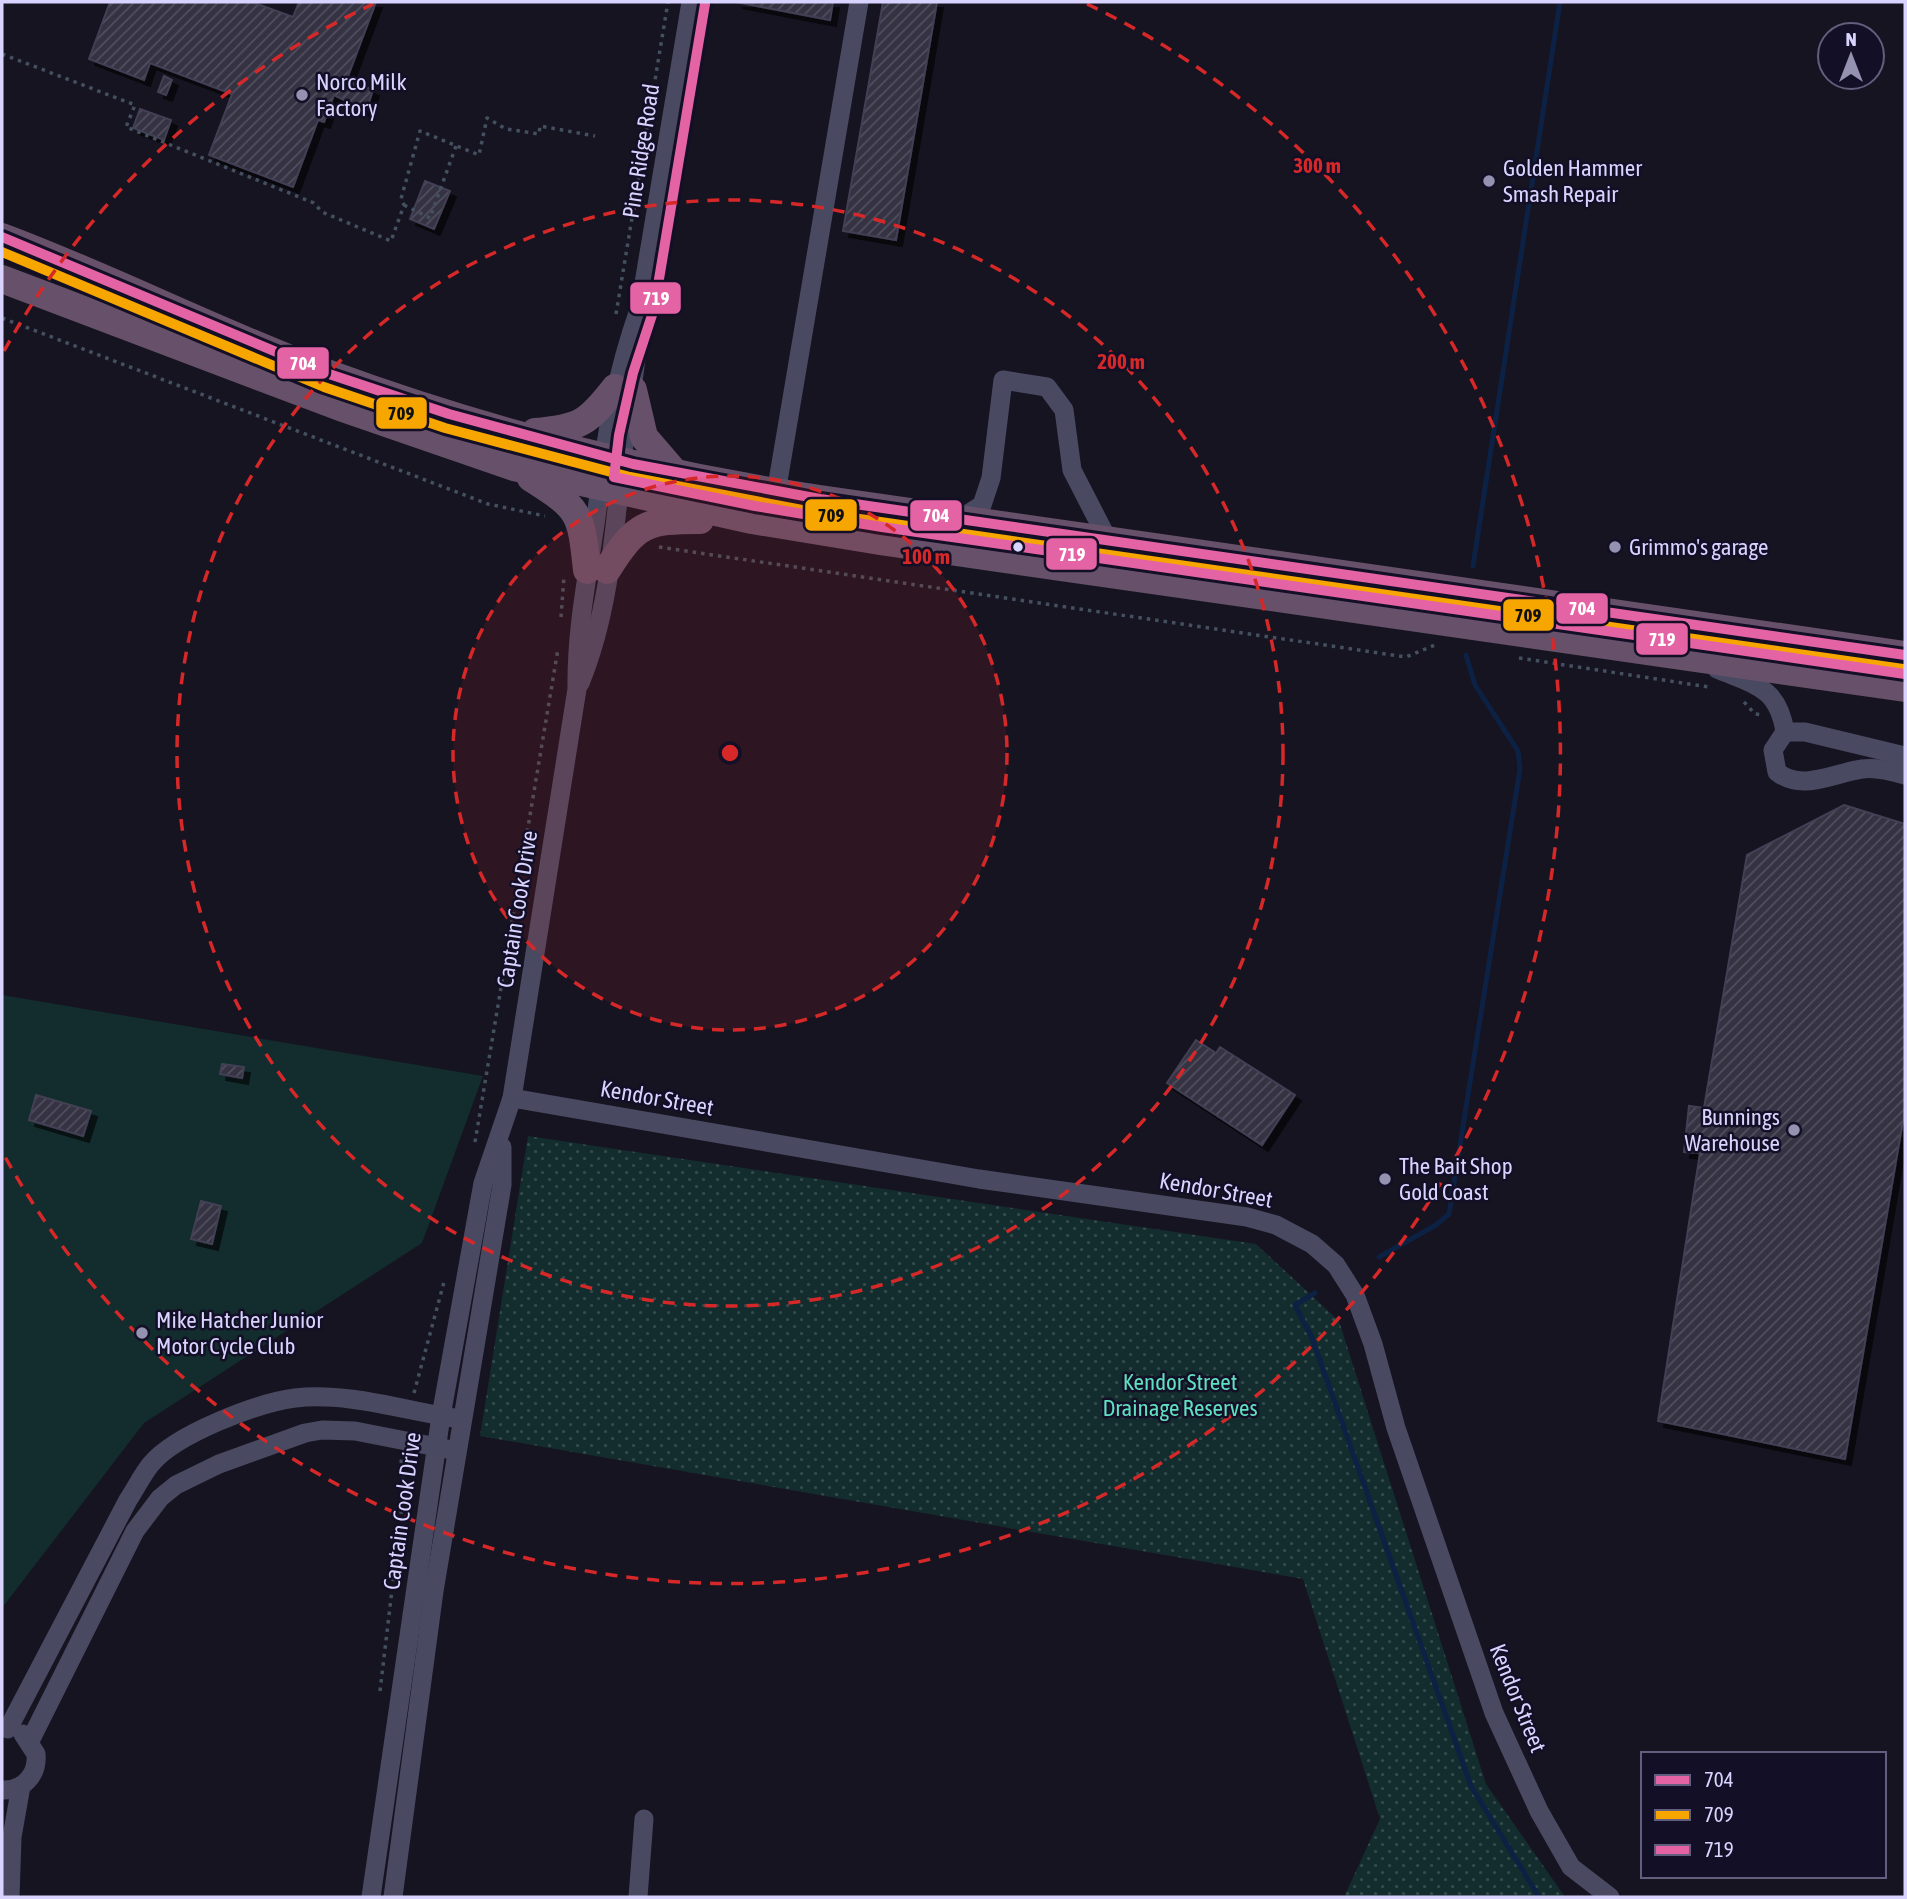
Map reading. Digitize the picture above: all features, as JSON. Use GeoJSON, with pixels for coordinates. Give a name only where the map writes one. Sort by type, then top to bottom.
{"type":"FeatureCollection","features":[{"type":"Feature","properties":{"kind":"highway"},"geometry":{"type":"LineString","coordinates":[[2,237],[328,374],[515,434],[675,473],[776,493],[1905,655]]}},
{"type":"Feature","properties":{"kind":"highway"},"geometry":{"type":"LineString","coordinates":[[2,279],[340,407],[514,467],[610,490],[752,520],[1120,576],[1905,688]]}},
{"type":"Feature","properties":{"kind":"highway"},"geometry":{"type":"LineString","coordinates":[[515,434],[579,426],[624,389],[644,437],[675,473]]}},
{"type":"Feature","properties":{"kind":"highway"},"geometry":{"type":"LineString","coordinates":[[514,467],[572,506],[583,534],[586,570]]}},
{"type":"Feature","properties":{"kind":"highway"},"geometry":{"type":"LineString","coordinates":[[586,570],[652,522],[752,520]]}},
{"type":"Feature","properties":{"kind":"street","name":"Pine Ridge Road"},"geometry":{"type":"LineString","coordinates":[[610,490],[624,389],[691,2]]}},
{"type":"Feature","properties":{"kind":"street"},"geometry":{"type":"LineString","coordinates":[[776,493],[859,2]]}},
{"type":"Feature","properties":{"kind":"street"},"geometry":{"type":"LineString","coordinates":[[960,519],[982,505],[991,478],[1003,380],[1047,387],[1063,410],[1072,470],[1108,540]]}},
{"type":"Feature","properties":{"kind":"street","name":"Captain Cook Drive"},"geometry":{"type":"LineString","coordinates":[[371,1897],[441,1416],[483,1183],[512,1098],[577,689],[592,655],[586,570],[610,490]]}},
{"type":"Feature","properties":{"kind":"street"},"geometry":{"type":"LineString","coordinates":[[1688,656],[1761,687],[1772,695],[1780,706],[1785,732],[1773,750],[1777,772],[1784,778],[1807,780],[1873,768],[1905,775]]}},
{"type":"Feature","properties":{"kind":"street"},"geometry":{"type":"LineString","coordinates":[[1785,732],[1805,732],[1905,756]]}},
{"type":"Feature","properties":{"kind":"street","name":"Kendor Street"},"geometry":{"type":"LineString","coordinates":[[512,1098],[979,1179],[1247,1217],[1276,1225],[1312,1244],[1336,1265],[1356,1295],[1400,1440],[1505,1737],[1539,1811],[1572,1867],[1610,1897]]}},
{"type":"Feature","properties":{"kind":"street","name":"Captain Cook Drive"},"geometry":{"type":"LineString","coordinates":[[393,1897],[434,1591],[502,1185],[501,1136]]}},
{"type":"Feature","properties":{"kind":"street"},"geometry":{"type":"LineString","coordinates":[[9,1897],[12,1788],[35,1768],[36,1754],[30,1741],[18,1732],[5,1729],[128,1500],[151,1464],[174,1444],[233,1417],[296,1398],[347,1400],[463,1420]]}},
{"type":"Feature","properties":{"kind":"street"},"geometry":{"type":"LineString","coordinates":[[30,1741],[135,1531],[160,1498],[176,1485],[219,1464],[304,1433],[323,1430],[355,1431],[458,1451]]}},
{"type":"Feature","properties":{"kind":"street"},"geometry":{"type":"LineString","coordinates":[[638,1897],[644,1819]]}},
{"type":"Feature","properties":{"kind":"street"},"geometry":{"type":"LineString","coordinates":[[2,1859],[9,1897]]}},
{"type":"Feature","properties":{"kind":"path"},"geometry":{"type":"LineString","coordinates":[[622,284],[668,2]]}},
{"type":"Feature","properties":{"kind":"path"},"geometry":{"type":"LineString","coordinates":[[2,54],[135,105],[126,127],[314,203],[322,212],[379,237],[391,241],[404,205]]}},
{"type":"Feature","properties":{"kind":"path"},"geometry":{"type":"LineString","coordinates":[[456,146],[429,218],[404,205],[401,199],[420,131],[479,155],[487,118],[506,129],[539,134],[540,125],[595,136]]}},
{"type":"Feature","properties":{"kind":"path"},"geometry":{"type":"LineString","coordinates":[[560,622],[586,570]]}},
{"type":"Feature","properties":{"kind":"path"},"geometry":{"type":"LineString","coordinates":[[475,1146],[559,635]]}},
{"type":"Feature","properties":{"kind":"path"},"geometry":{"type":"LineString","coordinates":[[414,1391],[447,1275]]}},
{"type":"Feature","properties":{"kind":"green space","name":"Mike Hatcher Junior Motor Cycle Club"},"geometry":{"type":"Polygon","coordinates":[[[2,995],[483,1076],[422,1243],[144,1423],[2,1608],[2,995]]]}},
{"type":"Feature","properties":{"kind":"green space","name":"Kendor Street Drainage Reserves"},"geometry":{"type":"Polygon","coordinates":[[[528,1136],[1256,1244],[1339,1321],[1486,1784],[1565,1897],[1344,1897],[1380,1819],[1303,1579],[480,1436],[528,1136]]]}},
{"type":"Feature","properties":{"kind":"building","name":"Norco Milk Factory"},"geometry":{"type":"Polygon","coordinates":[[[110,2],[252,2],[293,17],[299,2],[376,2],[347,79],[373,90],[366,111],[334,95],[324,122],[318,120],[293,187],[209,155],[232,94],[150,63],[144,80],[89,59],[110,2]]]}},
{"type":"Feature","properties":{"kind":"building"},"geometry":{"type":"Polygon","coordinates":[[[736,2],[833,2],[830,20],[736,2]]]}},
{"type":"Feature","properties":{"kind":"building"},"geometry":{"type":"Polygon","coordinates":[[[883,2],[937,2],[896,240],[843,231],[883,2]]]}},
{"type":"Feature","properties":{"kind":"building"},"geometry":{"type":"Polygon","coordinates":[[[164,76],[172,80],[166,95],[158,92],[164,76]]]}},
{"type":"Feature","properties":{"kind":"building"},"geometry":{"type":"Polygon","coordinates":[[[140,109],[171,120],[164,140],[133,128],[140,109]]]}},
{"type":"Feature","properties":{"kind":"building"},"geometry":{"type":"Polygon","coordinates":[[[425,181],[450,191],[434,229],[410,219],[425,181]]]}},
{"type":"Feature","properties":{"kind":"building","name":"Bunnings Warehouse"},"geometry":{"type":"Polygon","coordinates":[[[1844,805],[1905,824],[1905,1109],[1845,1459],[1658,1421],[1700,1153],[1684,1152],[1689,1106],[1704,1108],[1747,855],[1844,805]]]}},
{"type":"Feature","properties":{"kind":"building"},"geometry":{"type":"Polygon","coordinates":[[[1196,1040],[1216,1053],[1220,1047],[1295,1095],[1262,1145],[1167,1083],[1196,1040]]]}},
{"type":"Feature","properties":{"kind":"building"},"geometry":{"type":"Polygon","coordinates":[[[222,1064],[244,1067],[242,1078],[220,1074],[222,1064]]]}},
{"type":"Feature","properties":{"kind":"building"},"geometry":{"type":"Polygon","coordinates":[[[36,1095],[91,1111],[83,1136],[29,1120],[36,1095]]]}},
{"type":"Feature","properties":{"kind":"building"},"geometry":{"type":"Polygon","coordinates":[[[201,1201],[221,1206],[212,1244],[191,1239],[201,1201]]]}},
{"type":"Feature","properties":{"kind":"waterway"},"geometry":{"type":"LineString","coordinates":[[1473,566],[1560,2]]}},
{"type":"Feature","properties":{"kind":"waterway"},"geometry":{"type":"LineString","coordinates":[[1379,1257],[1436,1225],[1449,1214],[1520,769],[1518,751],[1475,685],[1466,655]]}},
{"type":"Feature","properties":{"kind":"waterway"},"geometry":{"type":"LineString","coordinates":[[1315,1293],[1295,1305],[1312,1338],[1471,1786],[1539,1897]]}},
{"type":"Feature","properties":{"kind":"transit line","name":"719"},"geometry":{"type":"LineString","coordinates":[[705,4],[654,309],[633,373],[619,435],[614,477],[755,506],[882,527],[1905,674]]}},
{"type":"Feature","properties":{"kind":"transit line","name":"704"},"geometry":{"type":"LineString","coordinates":[[2,237],[329,374],[449,414],[633,464],[820,499],[1905,655]]}},
{"type":"Feature","properties":{"kind":"transit line","name":"709"},"geometry":{"type":"LineString","coordinates":[[2,252],[324,387],[445,428],[630,477],[818,513],[1903,669]]}},
{"type":"Feature","properties":{"kind":"place","name":"Norco Milk Factory"},"geometry":{"type":"Point","coordinates":[302,95]}},
{"type":"Feature","properties":{"kind":"place","name":"Golden Hammer Smash Repair"},"geometry":{"type":"Point","coordinates":[1489,181]}},
{"type":"Feature","properties":{"kind":"place","name":"Grimmo's garage"},"geometry":{"type":"Point","coordinates":[1615,547]}},
{"type":"Feature","properties":{"kind":"place","name":"Bunnings Warehouse"},"geometry":{"type":"Point","coordinates":[1794,1130]}},
{"type":"Feature","properties":{"kind":"place","name":"The Bait Shop Gold Coast"},"geometry":{"type":"Point","coordinates":[1385,1179]}},
{"type":"Feature","properties":{"kind":"place","name":"Mike Hatcher Junior Motor Cycle Club"},"geometry":{"type":"Point","coordinates":[142,1333]}}]}
